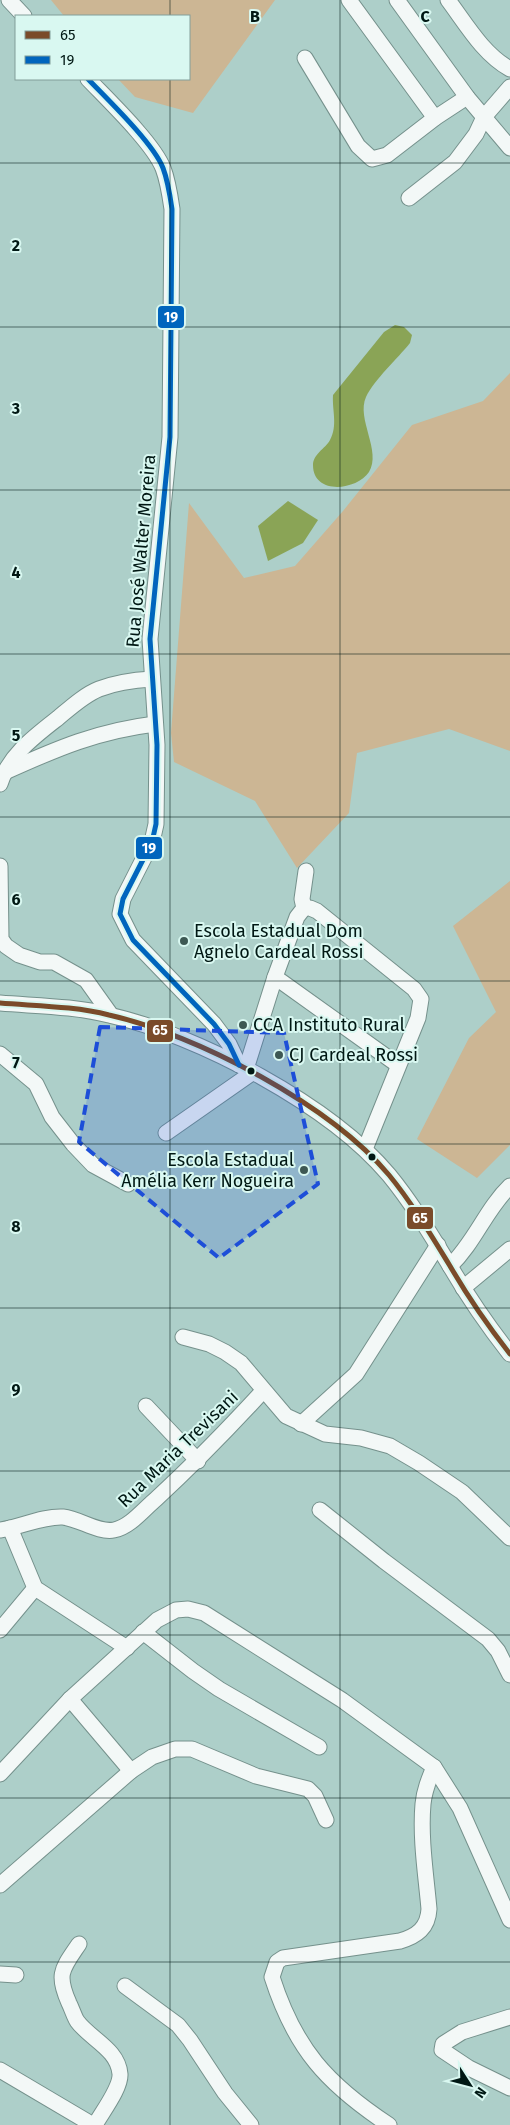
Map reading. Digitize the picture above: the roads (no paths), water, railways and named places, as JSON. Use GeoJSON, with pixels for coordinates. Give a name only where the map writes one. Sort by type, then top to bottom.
{"type":"FeatureCollection","features":[{"type":"Feature","properties":{"kind":"street"},"geometry":{"type":"LineString","coordinates":[[9,0],[23,15]]}},
{"type":"Feature","properties":{"kind":"street"},"geometry":{"type":"LineString","coordinates":[[349,0],[435,118]]}},
{"type":"Feature","properties":{"kind":"street"},"geometry":{"type":"LineString","coordinates":[[397,0],[468,97],[510,148]]}},
{"type":"Feature","properties":{"kind":"street"},"geometry":{"type":"LineString","coordinates":[[448,0],[483,47],[499,63],[510,70]]}},
{"type":"Feature","properties":{"kind":"street"},"geometry":{"type":"LineString","coordinates":[[305,58],[358,146],[372,159],[386,155],[435,118],[468,97]]}},
{"type":"Feature","properties":{"kind":"street","name":"Rua José Walter Moreira"},"geometry":{"type":"LineString","coordinates":[[89,80],[155,154],[162,166],[169,188],[172,209],[170,436],[150,639],[156,724],[156,824],[152,842],[123,899],[120,914],[133,940],[214,1024],[245,1069]]}},
{"type":"Feature","properties":{"kind":"street"},"geometry":{"type":"LineString","coordinates":[[409,198],[455,162],[476,134],[484,117],[510,87]]}},
{"type":"Feature","properties":{"kind":"street"},"geometry":{"type":"LineString","coordinates":[[2,778],[22,749],[36,734],[71,707],[97,690],[120,682],[152,679]]}},
{"type":"Feature","properties":{"kind":"street"},"geometry":{"type":"LineString","coordinates":[[2,778],[72,742],[120,728],[156,724]]}},
{"type":"Feature","properties":{"kind":"street"},"geometry":{"type":"LineString","coordinates":[[0,866],[1,939],[6,946],[19,955],[31,960],[54,962],[86,980],[111,1015]]}},
{"type":"Feature","properties":{"kind":"street"},"geometry":{"type":"LineString","coordinates":[[304,908],[302,899],[306,871]]}},
{"type":"Feature","properties":{"kind":"street"},"geometry":{"type":"LineString","coordinates":[[166,1133],[245,1069],[275,977],[297,917],[304,908]]}},
{"type":"Feature","properties":{"kind":"street"},"geometry":{"type":"LineString","coordinates":[[304,908],[310,908],[317,912],[414,989],[421,999],[418,1018],[365,1149]]}},
{"type":"Feature","properties":{"kind":"street"},"geometry":{"type":"LineString","coordinates":[[275,977],[398,1065]]}},
{"type":"Feature","properties":{"kind":"street"},"geometry":{"type":"LineString","coordinates":[[0,1003],[85,1010],[111,1015],[168,1033],[245,1069],[292,1096],[365,1149],[401,1191],[438,1245],[464,1288],[510,1354]]}},
{"type":"Feature","properties":{"kind":"street"},"geometry":{"type":"LineString","coordinates":[[0,1054],[36,1084],[52,1117],[73,1144],[93,1165],[128,1184]]}},
{"type":"Feature","properties":{"kind":"street"},"geometry":{"type":"LineString","coordinates":[[450,1266],[464,1253],[487,1216],[510,1186]]}},
{"type":"Feature","properties":{"kind":"street"},"geometry":{"type":"LineString","coordinates":[[301,1424],[356,1374],[438,1245]]}},
{"type":"Feature","properties":{"kind":"street"},"geometry":{"type":"LineString","coordinates":[[464,1288],[510,1250]]}},
{"type":"Feature","properties":{"kind":"street"},"geometry":{"type":"LineString","coordinates":[[183,1337],[209,1344],[241,1363],[286,1416],[301,1424],[324,1434],[361,1438],[390,1446],[420,1463],[462,1492],[510,1538]]}},
{"type":"Feature","properties":{"kind":"street","name":"Rua Maria Trevisani"},"geometry":{"type":"LineString","coordinates":[[5,1529],[44,1519],[62,1517],[80,1520],[106,1531],[117,1530],[131,1521],[198,1461],[263,1391]]}},
{"type":"Feature","properties":{"kind":"street"},"geometry":{"type":"LineString","coordinates":[[146,1406],[198,1461]]}},
{"type":"Feature","properties":{"kind":"street"},"geometry":{"type":"LineString","coordinates":[[320,1510],[384,1561],[488,1638],[498,1651],[510,1675]]}},
{"type":"Feature","properties":{"kind":"street"},"geometry":{"type":"LineString","coordinates":[[5,1529],[35,1588],[126,1648]]}},
{"type":"Feature","properties":{"kind":"street"},"geometry":{"type":"LineString","coordinates":[[0,1630],[35,1588]]}},
{"type":"Feature","properties":{"kind":"street"},"geometry":{"type":"LineString","coordinates":[[0,1774],[70,1699],[157,1620],[176,1610],[188,1609],[204,1613],[342,1700],[434,1766],[460,1808],[510,1920]]}},
{"type":"Feature","properties":{"kind":"street"},"geometry":{"type":"LineString","coordinates":[[143,1632],[192,1671],[219,1689],[319,1747]]}},
{"type":"Feature","properties":{"kind":"street"},"geometry":{"type":"LineString","coordinates":[[70,1699],[130,1771]]}},
{"type":"Feature","properties":{"kind":"street"},"geometry":{"type":"LineString","coordinates":[[0,1885],[130,1771],[152,1757],[175,1749],[192,1749],[256,1776],[308,1789],[315,1796],[326,1820]]}},
{"type":"Feature","properties":{"kind":"street"},"geometry":{"type":"LineString","coordinates":[[389,2125],[347,2095],[322,2072],[299,2042],[272,1977],[276,1962],[283,1958],[400,1941],[413,1938],[424,1929],[429,1910],[423,1803],[434,1766]]}},
{"type":"Feature","properties":{"kind":"street"},"geometry":{"type":"LineString","coordinates":[[0,2070],[94,2125],[115,2091],[120,2074],[116,2059],[78,2021],[62,1987],[65,1965],[79,1944]]}},
{"type":"Feature","properties":{"kind":"street"},"geometry":{"type":"LineString","coordinates":[[0,1974],[16,1975]]}},
{"type":"Feature","properties":{"kind":"street"},"geometry":{"type":"LineString","coordinates":[[125,1986],[178,2024],[225,2093],[251,2125]]}},
{"type":"Feature","properties":{"kind":"street"},"geometry":{"type":"LineString","coordinates":[[510,2017],[456,2035],[443,2044],[442,2050],[470,2068],[510,2088]]}},
{"type":"Feature","properties":{"kind":"place","name":"Escola Estadual Dom Agnelo Cardeal Rossi"},"geometry":{"type":"Point","coordinates":[184,941]}},
{"type":"Feature","properties":{"kind":"place","name":"CCA Instituto Rural"},"geometry":{"type":"Point","coordinates":[243,1025]}},
{"type":"Feature","properties":{"kind":"place","name":"CJ Cardeal Rossi"},"geometry":{"type":"Point","coordinates":[279,1055]}},
{"type":"Feature","properties":{"kind":"place","name":"Escola Estadual Amélia Kerr Nogueira"},"geometry":{"type":"Point","coordinates":[304,1170]}}]}
